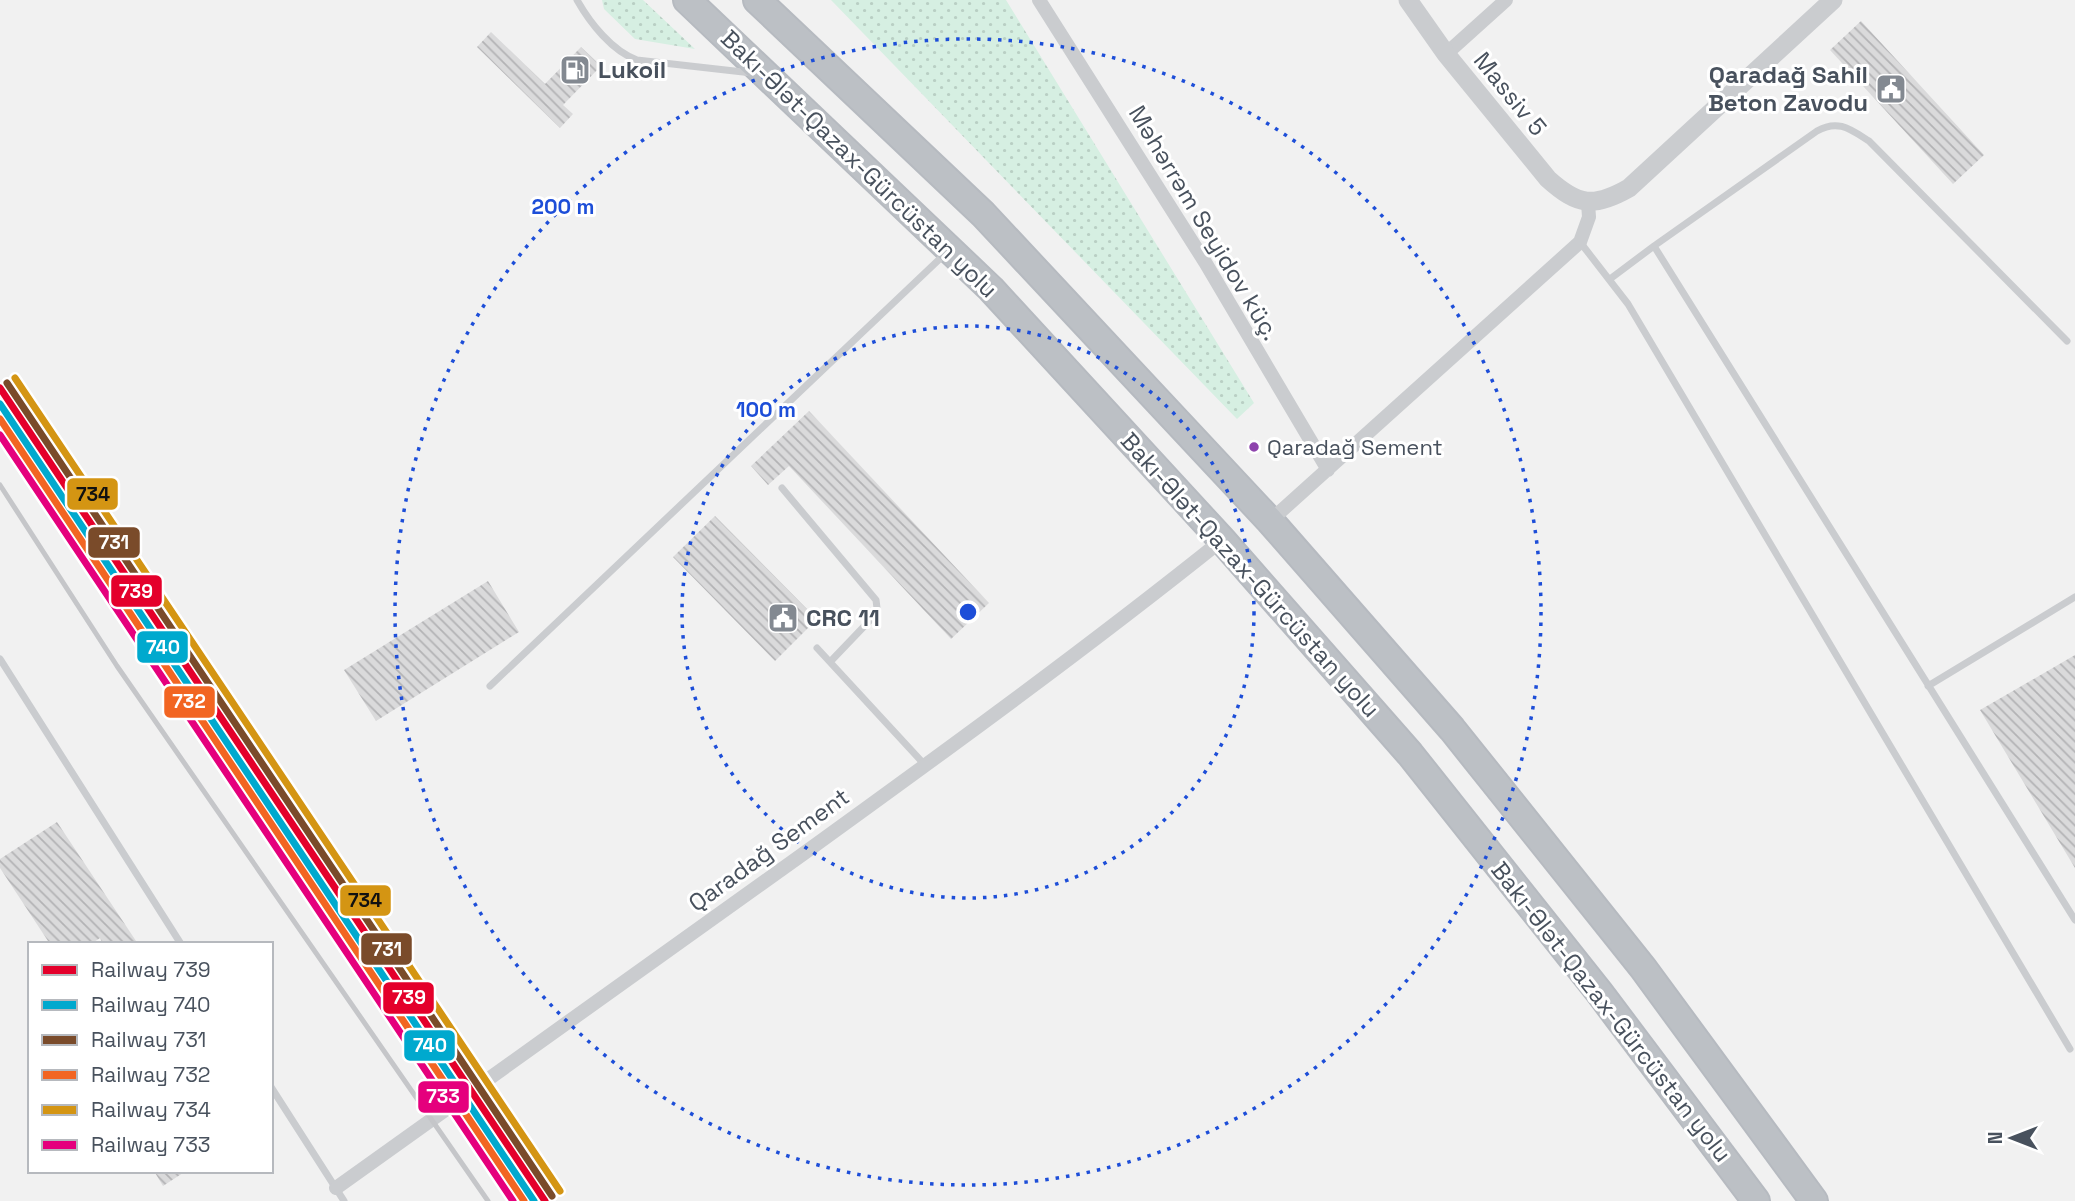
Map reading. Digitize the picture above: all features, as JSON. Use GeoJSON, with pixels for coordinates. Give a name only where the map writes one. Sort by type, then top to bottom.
{"type":"FeatureCollection","features":[{"type":"Feature","properties":{"kind":"highway","name":"Bakı-Ələt-Qazax-Gürcüstan yolu"},"geometry":{"type":"LineString","coordinates":[[687,0],[990,289],[1222,540],[1410,754],[1599,992],[1756,1201]]}},
{"type":"Feature","properties":{"kind":"highway","name":"Bakı-Ələt-Qazax-Gürcüstan yolu"},"geometry":{"type":"LineString","coordinates":[[757,0],[983,214],[1270,521],[1452,729],[1643,968],[1814,1201]]}},
{"type":"Feature","properties":{"kind":"street","name":"Məhərrəm Seyidov küç."},"geometry":{"type":"LineString","coordinates":[[1040,0],[1205,262],[1328,470]]}},
{"type":"Feature","properties":{"kind":"street","name":"Massiv 5"},"geometry":{"type":"LineString","coordinates":[[1408,0],[1446,54],[1548,179],[1563,192],[1588,203]]}},
{"type":"Feature","properties":{"kind":"street"},"geometry":{"type":"LineString","coordinates":[[1446,54],[1506,0]]}},
{"type":"Feature","properties":{"kind":"street"},"geometry":{"type":"LineString","coordinates":[[1270,521],[1580,242],[1588,217],[1588,203],[1613,197],[1629,188],[1833,0]]}},
{"type":"Feature","properties":{"kind":"street","name":"Qaradağ Sement"},"geometry":{"type":"LineString","coordinates":[[340,1195],[473,1092],[1145,602],[1222,540]]}},
{"type":"Feature","properties":{"kind":"lane"},"geometry":{"type":"LineString","coordinates":[[577,0],[587,16],[624,55],[637,60],[768,75]]}},
{"type":"Feature","properties":{"kind":"lane"},"geometry":{"type":"LineString","coordinates":[[1610,279],[1817,131],[1827,125],[1840,125],[1869,141],[2067,341]]}},
{"type":"Feature","properties":{"kind":"lane"},"geometry":{"type":"LineString","coordinates":[[1580,242],[1628,304],[2070,1049]]}},
{"type":"Feature","properties":{"kind":"lane"},"geometry":{"type":"LineString","coordinates":[[1654,246],[2075,920]]}},
{"type":"Feature","properties":{"kind":"lane"},"geometry":{"type":"LineString","coordinates":[[490,686],[950,249]]}},
{"type":"Feature","properties":{"kind":"lane"},"geometry":{"type":"LineString","coordinates":[[782,488],[876,600],[874,616],[830,662]]}},
{"type":"Feature","properties":{"kind":"lane"},"geometry":{"type":"LineString","coordinates":[[1928,686],[2075,597]]}},
{"type":"Feature","properties":{"kind":"lane"},"geometry":{"type":"LineString","coordinates":[[817,648],[925,765]]}},
{"type":"Feature","properties":{"kind":"lane"},"geometry":{"type":"LineString","coordinates":[[0,659],[180,942]]}},
{"type":"Feature","properties":{"kind":"lane"},"geometry":{"type":"LineString","coordinates":[[273,1090],[340,1195]]}},
{"type":"Feature","properties":{"kind":"green space"},"geometry":{"type":"Polygon","coordinates":[[[602,0],[643,0],[695,49],[635,39],[604,9],[602,0]]]}},
{"type":"Feature","properties":{"kind":"green space"},"geometry":{"type":"Polygon","coordinates":[[[831,0],[1006,0],[1254,403],[1237,419],[831,0]]]}},
{"type":"Feature","properties":{"kind":"building"},"geometry":{"type":"Polygon","coordinates":[[[1861,21],[1984,155],[1953,184],[1830,50],[1861,21]]]}},
{"type":"Feature","properties":{"kind":"building"},"geometry":{"type":"Polygon","coordinates":[[[491,32],[545,84],[581,47],[601,66],[563,105],[573,114],[560,128],[477,47],[491,32]]]}},
{"type":"Feature","properties":{"kind":"building"},"geometry":{"type":"Polygon","coordinates":[[[809,411],[989,603],[951,639],[789,466],[768,485],[751,466],[809,411]]]}},
{"type":"Feature","properties":{"kind":"building"},"geometry":{"type":"Polygon","coordinates":[[[715,516],[817,619],[775,661],[673,557],[715,516]]]}},
{"type":"Feature","properties":{"kind":"building"},"geometry":{"type":"Polygon","coordinates":[[[488,581],[519,632],[376,721],[344,670],[488,581]]]}},
{"type":"Feature","properties":{"kind":"building"},"geometry":{"type":"Polygon","coordinates":[[[2075,655],[2075,868],[1980,710],[2075,655]]]}},
{"type":"Feature","properties":{"kind":"building"},"geometry":{"type":"Polygon","coordinates":[[[57,822],[137,942],[102,942],[100,938],[94,942],[47,942],[0,868],[0,859],[57,822]]]}},
{"type":"Feature","properties":{"kind":"building"},"geometry":{"type":"Polygon","coordinates":[[[155,1173],[183,1173],[163,1186],[155,1173]]]}},
{"type":"Feature","properties":{"kind":"railway"},"geometry":{"type":"LineString","coordinates":[[0,412],[526,1201]]}},
{"type":"Feature","properties":{"kind":"railway"},"geometry":{"type":"LineString","coordinates":[[0,485],[117,666],[488,1201]]}},
{"type":"Feature","properties":{"kind":"rail line","name":"734"},"geometry":{"type":"LineString","coordinates":[[15,378],[560,1191]]}},
{"type":"Feature","properties":{"kind":"rail line","name":"731"},"geometry":{"type":"LineString","coordinates":[[7,383],[552,1196]]}},
{"type":"Feature","properties":{"kind":"rail line","name":"739"},"geometry":{"type":"LineString","coordinates":[[0,388],[545,1201]]}},
{"type":"Feature","properties":{"kind":"rail line","name":"740"},"geometry":{"type":"LineString","coordinates":[[0,404],[534,1201]]}},
{"type":"Feature","properties":{"kind":"rail line","name":"732"},"geometry":{"type":"LineString","coordinates":[[0,419],[524,1201]]}},
{"type":"Feature","properties":{"kind":"rail line","name":"733"},"geometry":{"type":"LineString","coordinates":[[0,435],[513,1201]]}},
{"type":"Feature","properties":{"kind":"place","name":"Lukoil"},"geometry":{"type":"Point","coordinates":[575,70]}},
{"type":"Feature","properties":{"kind":"place","name":"Qaradağ Sahil Beton Zavodu"},"geometry":{"type":"Point","coordinates":[1891,89]}},
{"type":"Feature","properties":{"kind":"place","name":"Qaradağ Sement"},"geometry":{"type":"Point","coordinates":[1254,447]}},
{"type":"Feature","properties":{"kind":"place","name":"CRC 11"},"geometry":{"type":"Point","coordinates":[783,618]}}]}
